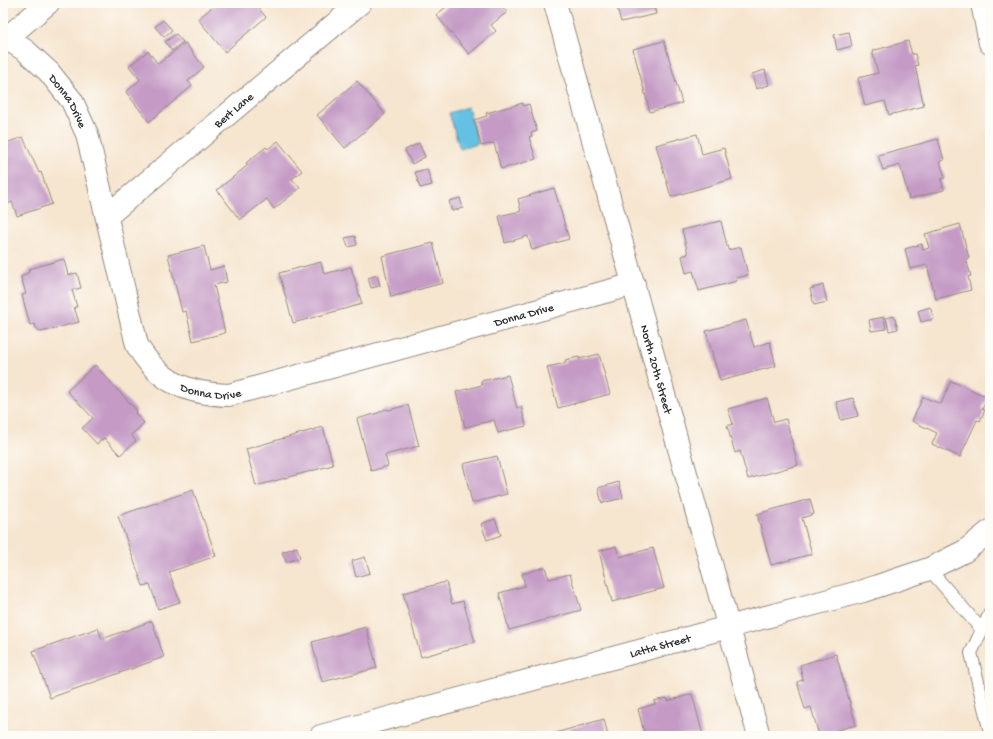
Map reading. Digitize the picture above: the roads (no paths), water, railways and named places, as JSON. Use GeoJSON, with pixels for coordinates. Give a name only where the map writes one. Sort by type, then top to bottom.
{"type":"FeatureCollection","features":[{"type":"Feature","properties":{"kind":"street"},"geometry":{"type":"LineString","coordinates":[[4,39],[48,3]]}},
{"type":"Feature","properties":{"kind":"street","name":"Bert Lane"},"geometry":{"type":"LineString","coordinates":[[107,216],[360,3]]}},
{"type":"Feature","properties":{"kind":"street","name":"North 20th Street"},"geometry":{"type":"LineString","coordinates":[[555,3],[760,736]]}},
{"type":"Feature","properties":{"kind":"street"},"geometry":{"type":"LineString","coordinates":[[982,3],[990,43]]}},
{"type":"Feature","properties":{"kind":"street","name":"Donna Drive"},"geometry":{"type":"LineString","coordinates":[[4,39],[26,51],[49,72],[72,101],[87,134],[137,345],[143,356],[161,375],[183,388],[207,394],[229,395],[634,284]]}},
{"type":"Feature","properties":{"kind":"street","name":"Latta Street"},"geometry":{"type":"LineString","coordinates":[[321,736],[863,590],[929,569],[965,550],[990,531]]}},
{"type":"Feature","properties":{"kind":"lane"},"geometry":{"type":"LineString","coordinates":[[929,569],[982,630]]}},
{"type":"Feature","properties":{"kind":"lane"},"geometry":{"type":"LineString","coordinates":[[990,613],[971,653],[990,732]]}},
{"type":"Feature","properties":{"kind":"water"},"geometry":{"type":"Polygon","coordinates":[[[468,107],[478,144],[460,149],[449,113],[468,107]]]}}]}
